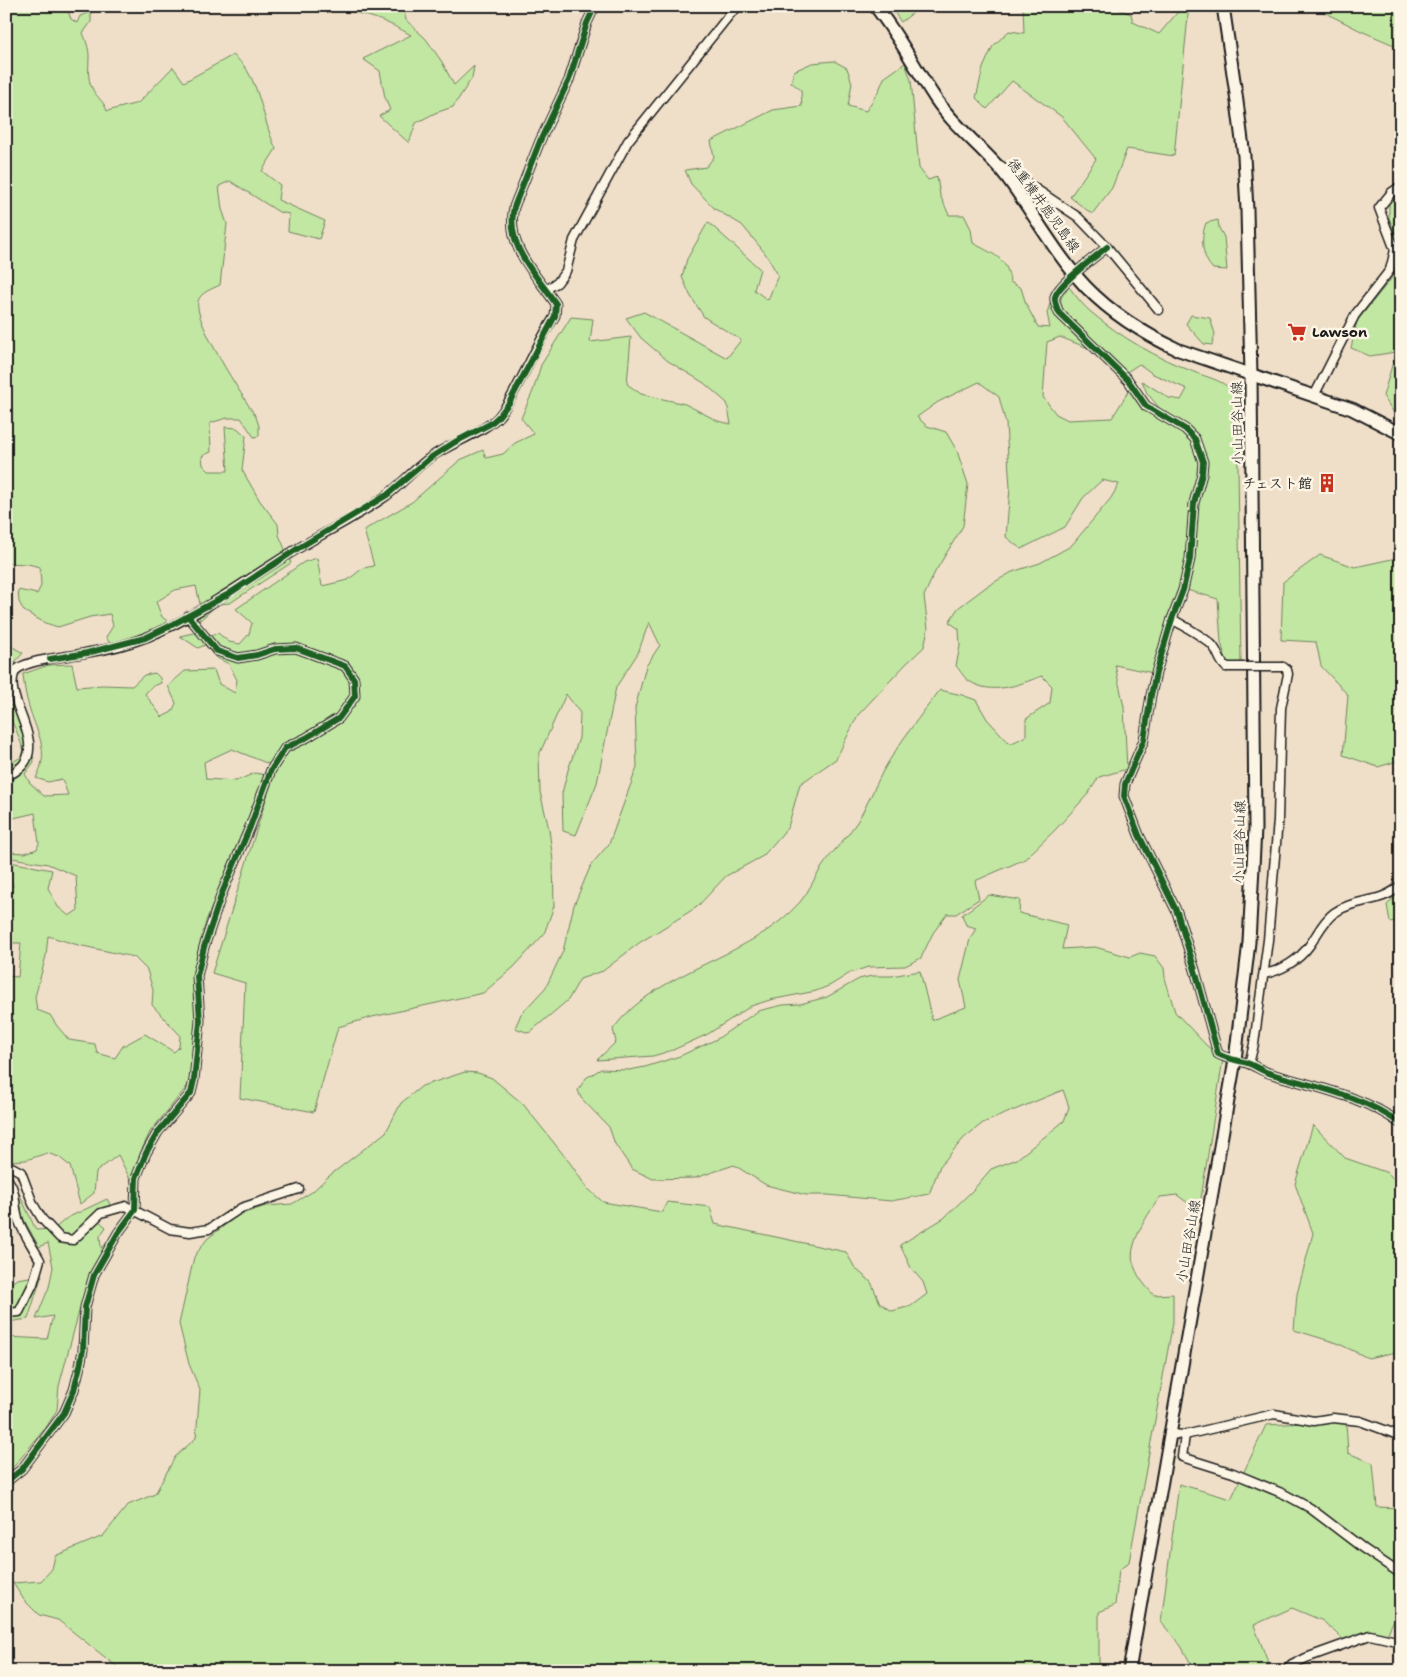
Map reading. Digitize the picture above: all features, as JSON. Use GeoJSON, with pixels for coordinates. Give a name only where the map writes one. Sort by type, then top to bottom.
{"type":"FeatureCollection","features":[{"type":"Feature","properties":{"kind":"main road","name":"徳重横井鹿児島線"},"geometry":{"type":"LineString","coordinates":[[875,6],[950,119],[992,160],[1075,274],[1113,312],[1152,337],[1179,350],[1352,409],[1401,434]]}},
{"type":"Feature","properties":{"kind":"main road","name":"小山田谷山線"},"geometry":{"type":"LineString","coordinates":[[1129,1671],[1235,1060],[1249,942],[1255,829],[1248,210],[1244,156],[1223,6]]}},
{"type":"Feature","properties":{"kind":"street"},"geometry":{"type":"LineString","coordinates":[[6,776],[22,766],[29,751],[23,732],[10,704],[7,691],[16,669],[51,659],[87,653],[146,638],[227,595],[297,549],[388,495],[430,458],[455,442],[490,424],[509,403],[555,316],[556,304],[522,258],[513,228],[512,216],[540,141],[569,80],[587,23],[595,6]]}},
{"type":"Feature","properties":{"kind":"street"},"geometry":{"type":"LineString","coordinates":[[546,289],[556,283],[566,272],[574,240],[628,141],[731,13],[739,6]]}},
{"type":"Feature","properties":{"kind":"street"},"geometry":{"type":"LineString","coordinates":[[992,160],[1078,217],[1107,247],[1159,310]]}},
{"type":"Feature","properties":{"kind":"street"},"geometry":{"type":"LineString","coordinates":[[1314,396],[1355,315],[1390,270],[1396,250],[1379,208],[1392,192],[1401,186]]}},
{"type":"Feature","properties":{"kind":"street"},"geometry":{"type":"LineString","coordinates":[[1107,247],[1061,288],[1055,297],[1059,313],[1128,380],[1146,406],[1192,435],[1203,462],[1202,474],[1194,503],[1190,559],[1183,590],[1172,619],[1151,695],[1144,740],[1125,784],[1124,796],[1129,814],[1138,836],[1177,912],[1218,1054],[1225,1058],[1249,1064],[1269,1074],[1356,1100],[1377,1109],[1401,1124]]}},
{"type":"Feature","properties":{"kind":"street"},"geometry":{"type":"LineString","coordinates":[[6,1482],[22,1469],[64,1414],[74,1390],[80,1366],[83,1350],[85,1307],[94,1275],[118,1233],[135,1210],[136,1178],[146,1153],[158,1132],[191,1093],[200,1021],[197,976],[204,947],[222,894],[250,828],[271,770],[285,748],[339,718],[355,696],[354,679],[345,666],[296,648],[275,649],[257,655],[238,658],[217,651],[188,616]]}},
{"type":"Feature","properties":{"kind":"street"},"geometry":{"type":"LineString","coordinates":[[1172,619],[1212,645],[1219,653],[1221,663],[1226,667],[1284,667],[1288,674],[1281,708],[1278,820],[1264,974],[1249,1064]]}},
{"type":"Feature","properties":{"kind":"street"},"geometry":{"type":"LineString","coordinates":[[1264,974],[1278,970],[1297,959],[1308,948],[1334,913],[1346,906],[1385,896],[1401,885]]}},
{"type":"Feature","properties":{"kind":"street"},"geometry":{"type":"LineString","coordinates":[[6,1164],[21,1172],[33,1204],[42,1219],[60,1238],[73,1240],[101,1212],[126,1206],[170,1229],[190,1232],[209,1229],[241,1208],[299,1189]]}},
{"type":"Feature","properties":{"kind":"street"},"geometry":{"type":"LineString","coordinates":[[6,1178],[13,1191],[18,1219],[40,1260],[33,1284],[20,1312],[6,1312]]}},
{"type":"Feature","properties":{"kind":"street"},"geometry":{"type":"LineString","coordinates":[[1170,1434],[1184,1435],[1274,1414],[1314,1421],[1333,1418],[1360,1421],[1401,1436]]}},
{"type":"Feature","properties":{"kind":"street"},"geometry":{"type":"LineString","coordinates":[[1184,1435],[1182,1457],[1233,1473],[1284,1494],[1310,1508],[1401,1574]]}},
{"type":"Feature","properties":{"kind":"street"},"geometry":{"type":"LineString","coordinates":[[1286,1671],[1292,1665],[1306,1658],[1370,1635],[1401,1642]]}},
{"type":"Feature","properties":{"kind":"green space"},"geometry":{"type":"Polygon","coordinates":[[[6,6],[66,6],[71,19],[77,23],[80,16],[91,12],[91,22],[83,33],[89,56],[89,81],[107,111],[138,103],[173,67],[184,82],[233,55],[244,66],[252,79],[276,149],[262,171],[280,185],[278,200],[325,221],[319,239],[288,231],[289,214],[279,212],[230,181],[219,186],[222,209],[227,224],[220,285],[204,293],[198,301],[203,325],[231,377],[256,417],[259,426],[259,436],[254,437],[241,418],[227,418],[210,423],[211,452],[202,456],[203,465],[209,471],[228,471],[225,427],[237,428],[246,436],[242,470],[260,501],[278,524],[279,535],[291,563],[230,603],[218,604],[199,621],[200,604],[196,586],[175,590],[156,602],[162,617],[177,628],[151,641],[115,652],[106,637],[113,626],[110,614],[90,617],[58,627],[45,623],[24,611],[19,602],[18,590],[37,594],[41,586],[40,567],[28,564],[6,563],[6,425],[11,413],[10,399],[6,397],[6,6]]]}},
{"type":"Feature","properties":{"kind":"green space"},"geometry":{"type":"Polygon","coordinates":[[[336,6],[403,6],[406,20],[426,39],[442,62],[454,85],[474,66],[472,78],[453,107],[435,113],[416,123],[409,143],[379,116],[390,110],[385,98],[380,71],[363,59],[411,35],[393,25],[366,15],[337,9],[336,6]]]}},
{"type":"Feature","properties":{"kind":"green space"},"geometry":{"type":"Polygon","coordinates":[[[890,6],[922,6],[901,22],[890,6]]]}},
{"type":"Feature","properties":{"kind":"green space"},"geometry":{"type":"Polygon","coordinates":[[[1023,6],[1118,6],[1120,10],[1131,14],[1133,22],[1159,34],[1183,6],[1189,6],[1174,156],[1127,149],[1112,188],[1092,214],[1070,197],[1096,159],[1062,117],[1012,81],[987,109],[976,98],[983,68],[993,46],[1009,31],[1024,33],[1023,6]]]}},
{"type":"Feature","properties":{"kind":"green space"},"geometry":{"type":"Polygon","coordinates":[[[1312,6],[1401,6],[1401,48],[1361,31],[1312,6]]]}},
{"type":"Feature","properties":{"kind":"green space"},"geometry":{"type":"Polygon","coordinates":[[[834,61],[847,68],[852,83],[848,106],[866,111],[884,78],[905,63],[911,80],[919,168],[928,180],[937,177],[940,195],[949,215],[964,215],[971,229],[973,243],[998,257],[1006,267],[1010,282],[1021,288],[1026,304],[1038,327],[1050,328],[1047,313],[1050,303],[1098,352],[1060,337],[1047,342],[1043,397],[1056,414],[1068,420],[1112,418],[1133,384],[1155,413],[1160,409],[1147,393],[1142,381],[1169,398],[1181,400],[1187,389],[1153,374],[1139,364],[1127,372],[1080,329],[1064,311],[1061,299],[1069,287],[1080,301],[1103,322],[1140,347],[1225,385],[1234,394],[1237,400],[1241,663],[1227,664],[1221,642],[1218,599],[1180,588],[1166,624],[1153,673],[1115,665],[1124,707],[1127,769],[1099,777],[1088,794],[1025,859],[975,881],[979,899],[956,914],[947,914],[933,933],[921,958],[905,966],[868,967],[850,973],[831,985],[816,991],[770,1000],[751,1006],[708,1034],[673,1050],[653,1056],[597,1060],[616,1042],[613,1029],[632,1008],[678,977],[756,938],[779,922],[800,902],[826,861],[857,822],[896,750],[940,690],[976,700],[987,719],[1010,744],[1026,736],[1026,719],[1050,703],[1052,686],[1042,676],[1005,688],[987,688],[967,680],[956,666],[960,646],[959,629],[949,622],[958,608],[986,587],[1012,572],[1040,563],[1071,546],[1111,498],[1119,484],[1102,480],[1083,498],[1065,527],[1021,549],[1006,537],[1010,488],[1006,424],[999,397],[979,382],[938,402],[917,417],[927,426],[946,432],[957,451],[968,484],[963,526],[935,572],[924,596],[928,629],[924,647],[858,715],[836,759],[800,784],[788,827],[763,856],[726,876],[697,907],[639,943],[603,971],[580,979],[568,1000],[529,1033],[515,1028],[521,1014],[546,987],[563,951],[574,905],[591,865],[609,844],[637,767],[635,708],[646,666],[660,645],[649,622],[638,653],[616,687],[597,783],[576,835],[563,831],[562,793],[579,738],[580,713],[566,694],[539,755],[540,792],[549,829],[553,861],[554,906],[544,934],[514,967],[483,993],[372,1017],[338,1027],[314,1112],[240,1098],[245,983],[212,973],[276,767],[232,749],[204,762],[206,779],[236,781],[255,773],[266,775],[206,921],[193,971],[199,1012],[194,1035],[190,1083],[150,1132],[140,1154],[138,1183],[140,1199],[118,1155],[96,1172],[94,1193],[80,1204],[70,1166],[59,1157],[47,1153],[26,1160],[6,1160],[6,976],[18,977],[21,943],[6,943],[6,889],[13,886],[8,867],[10,862],[52,870],[48,888],[58,907],[69,916],[78,910],[76,876],[48,864],[6,857],[9,852],[25,853],[37,849],[39,843],[35,813],[14,818],[6,825],[6,766],[21,757],[24,751],[6,707],[18,703],[29,731],[34,762],[25,774],[30,783],[44,796],[68,795],[62,779],[48,782],[36,778],[42,760],[41,744],[27,701],[23,674],[49,665],[72,664],[77,687],[102,685],[132,686],[144,675],[155,673],[160,678],[161,683],[151,687],[145,694],[162,717],[172,712],[176,703],[168,686],[185,671],[214,670],[219,684],[235,693],[237,680],[229,664],[215,657],[205,645],[198,648],[180,636],[202,631],[209,636],[218,633],[229,642],[240,644],[249,634],[252,623],[236,609],[304,562],[317,558],[322,586],[348,580],[363,568],[374,566],[364,530],[412,502],[460,460],[483,450],[486,458],[503,454],[515,443],[534,434],[521,418],[533,391],[541,365],[571,317],[593,319],[590,342],[631,337],[627,384],[641,394],[685,404],[718,421],[731,424],[727,403],[704,383],[668,361],[641,338],[626,318],[644,312],[727,358],[741,340],[704,317],[690,295],[682,277],[687,259],[708,222],[760,269],[754,290],[768,300],[778,275],[765,253],[742,225],[715,209],[691,184],[685,170],[706,167],[714,157],[711,141],[773,110],[802,106],[801,90],[791,82],[794,71],[812,63],[834,61]],[[48,936],[46,956],[35,997],[37,1010],[50,1015],[69,1040],[95,1044],[97,1053],[115,1058],[123,1046],[145,1034],[174,1052],[179,1047],[180,1035],[152,1005],[153,990],[147,970],[134,957],[78,945],[48,936]]]}},
{"type":"Feature","properties":{"kind":"green space"},"geometry":{"type":"Polygon","coordinates":[[[1401,194],[1401,249],[1389,218],[1389,203],[1401,194]]]}},
{"type":"Feature","properties":{"kind":"green space"},"geometry":{"type":"Polygon","coordinates":[[[1218,220],[1219,228],[1224,237],[1227,270],[1213,269],[1204,254],[1203,235],[1206,223],[1218,220]]]}},
{"type":"Feature","properties":{"kind":"green space"},"geometry":{"type":"Polygon","coordinates":[[[1401,257],[1401,416],[1394,413],[1383,396],[1396,352],[1370,356],[1351,348],[1357,321],[1399,269],[1401,257]]]}},
{"type":"Feature","properties":{"kind":"green space"},"geometry":{"type":"Polygon","coordinates":[[[1191,315],[1210,318],[1215,334],[1212,345],[1204,344],[1186,324],[1191,315]]]}},
{"type":"Feature","properties":{"kind":"green space"},"geometry":{"type":"Polygon","coordinates":[[[1320,555],[1355,567],[1401,557],[1401,760],[1378,767],[1343,755],[1348,695],[1321,666],[1316,642],[1281,640],[1283,582],[1320,555]]]}},
{"type":"Feature","properties":{"kind":"green space"},"geometry":{"type":"Polygon","coordinates":[[[6,643],[23,653],[6,672],[6,643]]]}},
{"type":"Feature","properties":{"kind":"green space"},"geometry":{"type":"Polygon","coordinates":[[[1401,890],[1401,920],[1390,922],[1387,905],[1401,890]]]}},
{"type":"Feature","properties":{"kind":"green space"},"geometry":{"type":"Polygon","coordinates":[[[989,895],[1020,900],[1019,913],[1067,925],[1062,949],[1095,947],[1130,957],[1140,953],[1155,956],[1164,968],[1175,1012],[1206,1045],[1223,1059],[1199,1211],[1177,1195],[1160,1197],[1141,1228],[1132,1254],[1136,1271],[1154,1295],[1173,1294],[1173,1322],[1129,1562],[1119,1570],[1115,1605],[1099,1612],[1099,1671],[322,1671],[319,1666],[298,1671],[125,1671],[58,1620],[39,1615],[24,1600],[13,1583],[41,1581],[52,1569],[55,1556],[103,1536],[128,1505],[155,1494],[175,1457],[196,1438],[200,1390],[189,1364],[179,1324],[194,1257],[207,1239],[238,1215],[266,1206],[292,1204],[312,1192],[329,1176],[386,1132],[401,1103],[422,1086],[465,1072],[478,1073],[492,1078],[523,1104],[570,1163],[587,1188],[603,1202],[662,1212],[667,1202],[710,1207],[715,1224],[846,1252],[855,1268],[871,1282],[880,1303],[892,1311],[911,1306],[927,1294],[923,1282],[911,1268],[900,1245],[944,1218],[973,1190],[991,1169],[1017,1159],[1064,1121],[1069,1107],[1063,1090],[983,1123],[964,1138],[940,1166],[929,1194],[891,1201],[828,1195],[806,1195],[766,1185],[734,1165],[695,1178],[653,1179],[632,1169],[615,1144],[609,1127],[581,1098],[578,1090],[586,1078],[601,1069],[629,1070],[680,1056],[717,1039],[758,1011],[827,997],[859,979],[872,976],[891,976],[920,971],[932,1020],[966,1007],[960,980],[970,939],[976,928],[966,925],[962,915],[989,895]]]}},
{"type":"Feature","properties":{"kind":"green space"},"geometry":{"type":"Polygon","coordinates":[[[1313,1125],[1345,1158],[1388,1173],[1401,1187],[1401,1351],[1368,1358],[1337,1343],[1294,1330],[1297,1294],[1313,1233],[1295,1184],[1313,1125]]]}},
{"type":"Feature","properties":{"kind":"green space"},"geometry":{"type":"Polygon","coordinates":[[[18,1191],[36,1230],[54,1229],[67,1218],[107,1199],[111,1206],[99,1221],[106,1227],[100,1236],[101,1248],[125,1229],[96,1262],[80,1308],[59,1386],[57,1410],[47,1426],[6,1476],[6,1337],[47,1339],[53,1316],[36,1319],[49,1287],[53,1267],[48,1243],[39,1247],[24,1220],[18,1191]]]}},
{"type":"Feature","properties":{"kind":"green space"},"geometry":{"type":"Polygon","coordinates":[[[42,1275],[28,1319],[8,1322],[6,1327],[6,1286],[17,1279],[42,1275]]]}},
{"type":"Feature","properties":{"kind":"green space"},"geometry":{"type":"Polygon","coordinates":[[[1346,1421],[1348,1453],[1373,1463],[1377,1507],[1401,1508],[1401,1611],[1398,1611],[1386,1637],[1348,1644],[1323,1621],[1292,1608],[1254,1625],[1269,1665],[1262,1671],[1195,1671],[1181,1646],[1161,1622],[1179,1484],[1231,1499],[1266,1425],[1346,1421]]]}},
{"type":"Feature","properties":{"kind":"cycle path"},"geometry":{"type":"LineString","coordinates":[[50,659],[87,653],[145,638],[168,627],[227,595],[297,549],[387,495],[430,458],[455,442],[490,424],[498,417],[509,403],[555,316],[556,304],[532,271],[518,247],[512,221],[514,207],[540,141],[569,80],[587,23],[595,6]]}},
{"type":"Feature","properties":{"kind":"cycle path"},"geometry":{"type":"LineString","coordinates":[[1107,247],[1063,285],[1055,297],[1059,313],[1128,380],[1146,406],[1185,429],[1195,439],[1203,462],[1202,474],[1194,503],[1190,559],[1183,590],[1156,673],[1144,740],[1125,784],[1124,796],[1139,835],[1177,912],[1218,1054],[1247,1063],[1269,1073],[1355,1099],[1387,1114],[1401,1124]]}},
{"type":"Feature","properties":{"kind":"cycle path"},"geometry":{"type":"LineString","coordinates":[[6,1482],[22,1469],[64,1413],[74,1390],[80,1366],[83,1350],[85,1307],[94,1275],[118,1233],[135,1210],[136,1178],[146,1153],[158,1132],[191,1093],[200,1021],[197,976],[204,947],[222,893],[250,827],[271,770],[285,748],[339,718],[355,696],[354,679],[345,666],[296,648],[275,649],[257,655],[238,658],[217,651],[188,616]]}},
{"type":"Feature","properties":{"kind":"place","name":"Lawson"},"geometry":{"type":"Point","coordinates":[1297,332]}},
{"type":"Feature","properties":{"kind":"place","name":"チェスト館"},"geometry":{"type":"Point","coordinates":[1327,483]}}]}
